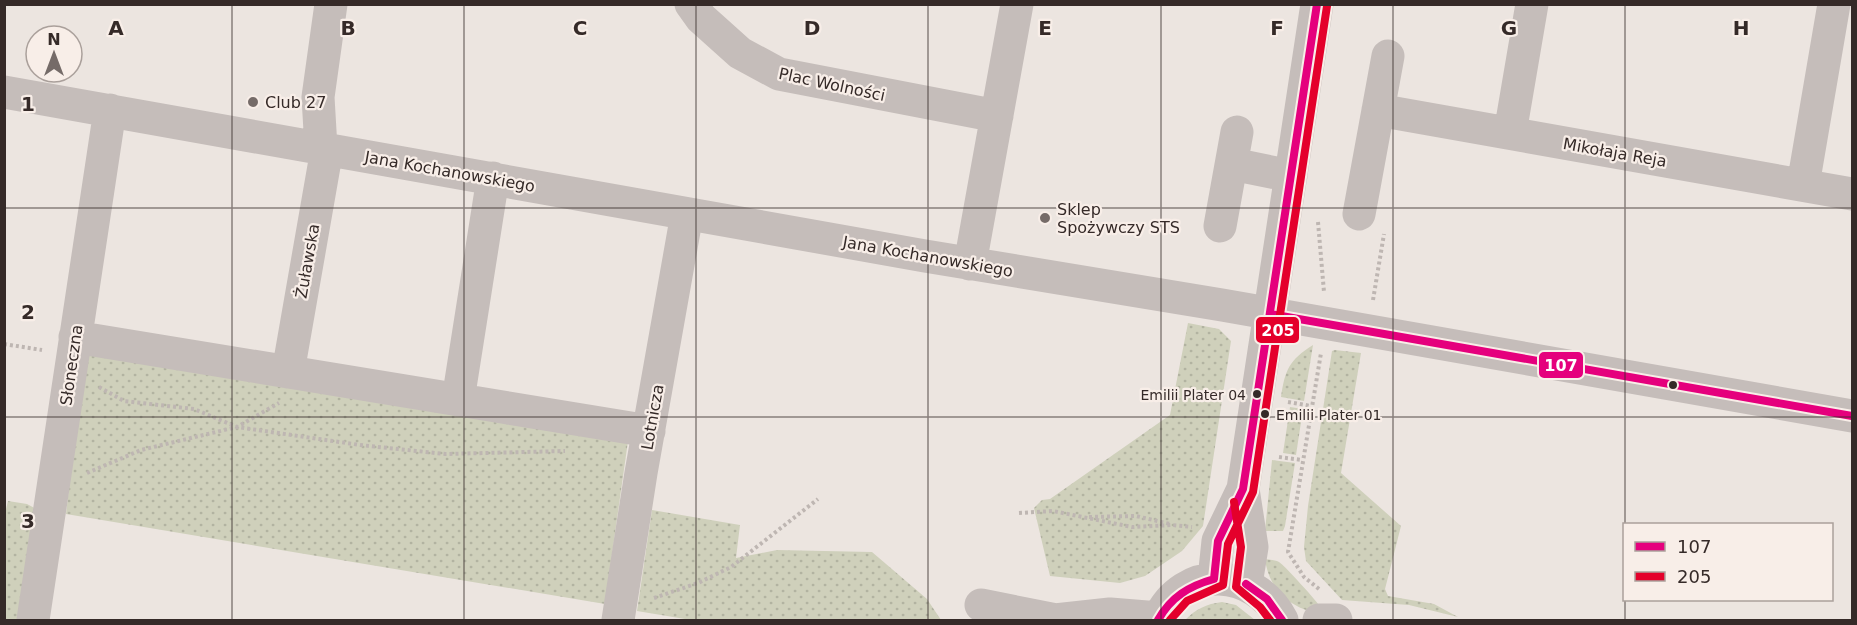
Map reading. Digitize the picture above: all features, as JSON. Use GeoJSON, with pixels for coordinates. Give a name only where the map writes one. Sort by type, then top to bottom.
{"type":"FeatureCollection","features":[{"type":"Feature","properties":{"kind":"street","name":"Żuławska"},"geometry":{"type":"LineString","coordinates":[[300,374],[324,149],[318,97],[331,4]]}},
{"type":"Feature","properties":{"kind":"street","name":"Plac Wolności"},"geometry":{"type":"LineString","coordinates":[[691,4],[740,53],[779,74],[997,116]]}},
{"type":"Feature","properties":{"kind":"street"},"geometry":{"type":"LineString","coordinates":[[970,264],[1017,4]]}},
{"type":"Feature","properties":{"kind":"street"},"geometry":{"type":"LineString","coordinates":[[1214,579],[1218,541],[1243,489],[1317,4]]}},
{"type":"Feature","properties":{"kind":"street"},"geometry":{"type":"LineString","coordinates":[[1510,134],[1532,4]]}},
{"type":"Feature","properties":{"kind":"street"},"geometry":{"type":"LineString","coordinates":[[1803,185],[1834,4]]}},
{"type":"Feature","properties":{"kind":"street"},"geometry":{"type":"LineString","coordinates":[[1359,214],[1388,56]]}},
{"type":"Feature","properties":{"kind":"street","name":"Jana Kochanowskiego"},"geometry":{"type":"LineString","coordinates":[[4,92],[970,264],[1852,416]]}},
{"type":"Feature","properties":{"kind":"street","name":"Słoneczna"},"geometry":{"type":"LineString","coordinates":[[33,621],[110,110]]}},
{"type":"Feature","properties":{"kind":"street","name":"Mikołaja Reja"},"geometry":{"type":"LineString","coordinates":[[1378,110],[1852,194]]}},
{"type":"Feature","properties":{"kind":"street"},"geometry":{"type":"LineString","coordinates":[[1220,226],[1238,132]]}},
{"type":"Feature","properties":{"kind":"street"},"geometry":{"type":"LineString","coordinates":[[1232,164],[1291,176]]}},
{"type":"Feature","properties":{"kind":"street"},"geometry":{"type":"LineString","coordinates":[[458,400],[493,178]]}},
{"type":"Feature","properties":{"kind":"street","name":"Lotnicza"},"geometry":{"type":"LineString","coordinates":[[618,621],[687,214]]}},
{"type":"Feature","properties":{"kind":"street"},"geometry":{"type":"LineString","coordinates":[[74,346],[300,374],[649,431]]}},
{"type":"Feature","properties":{"kind":"street"},"geometry":{"type":"LineString","coordinates":[[1243,489],[1252,547],[1246,584]]}},
{"type":"Feature","properties":{"kind":"street"},"geometry":{"type":"LineString","coordinates":[[981,605],[1055,620],[1110,614],[1158,619],[1168,603],[1181,591],[1196,583],[1214,579],[1246,584],[1262,593],[1275,607],[1282,621]]}},
{"type":"Feature","properties":{"kind":"street"},"geometry":{"type":"LineString","coordinates":[[1319,621],[1336,621]]}},
{"type":"Feature","properties":{"kind":"path"},"geometry":{"type":"LineString","coordinates":[[4,344],[74,346],[89,381],[124,401],[194,409],[237,427],[445,454],[567,451]]}},
{"type":"Feature","properties":{"kind":"path"},"geometry":{"type":"LineString","coordinates":[[53,486],[141,450],[237,427],[269,411],[300,374]]}},
{"type":"Feature","properties":{"kind":"path"},"geometry":{"type":"LineString","coordinates":[[647,602],[731,567],[818,499]]}},
{"type":"Feature","properties":{"kind":"path"},"geometry":{"type":"LineString","coordinates":[[1019,513],[1053,511],[1132,527],[1172,525],[1197,527]]}},
{"type":"Feature","properties":{"kind":"path"},"geometry":{"type":"LineString","coordinates":[[1082,517],[1136,516],[1172,525]]}},
{"type":"Feature","properties":{"kind":"path"},"geometry":{"type":"LineString","coordinates":[[1252,547],[1288,552]]}},
{"type":"Feature","properties":{"kind":"green space"},"geometry":{"type":"Polygon","coordinates":[[[1188,323],[1219,329],[1231,341],[1203,526],[1182,551],[1145,576],[1120,583],[1050,576],[1034,508],[1042,500],[1050,499],[1170,415],[1188,323]]]}},
{"type":"Feature","properties":{"kind":"green space"},"geometry":{"type":"Polygon","coordinates":[[[1313,345],[1304,401],[1281,397],[1284,380],[1293,361],[1313,345]]]}},
{"type":"Feature","properties":{"kind":"green space"},"geometry":{"type":"Polygon","coordinates":[[[85,349],[628,441],[605,604],[66,514],[85,349]]]}},
{"type":"Feature","properties":{"kind":"green space"},"geometry":{"type":"Polygon","coordinates":[[[1332,351],[1361,353],[1341,473],[1401,526],[1385,589],[1388,596],[1434,604],[1458,617],[1409,605],[1342,600],[1306,561],[1304,547],[1308,506],[1332,351]]]}},
{"type":"Feature","properties":{"kind":"green space"},"geometry":{"type":"Polygon","coordinates":[[[1290,407],[1303,409],[1296,455],[1283,453],[1290,407]]]}},
{"type":"Feature","properties":{"kind":"green space"},"geometry":{"type":"Polygon","coordinates":[[[1272,460],[1295,463],[1283,531],[1265,531],[1272,460]]]}},
{"type":"Feature","properties":{"kind":"green space"},"geometry":{"type":"Polygon","coordinates":[[[8,501],[27,504],[40,511],[24,620],[5,620],[4,517],[8,501]]]}},
{"type":"Feature","properties":{"kind":"green space"},"geometry":{"type":"Polygon","coordinates":[[[652,510],[740,525],[736,558],[777,550],[872,552],[927,599],[941,620],[691,620],[637,611],[652,510]]]}},
{"type":"Feature","properties":{"kind":"green space"},"geometry":{"type":"Polygon","coordinates":[[[1265,559],[1279,562],[1287,570],[1319,604],[1320,614],[1299,607],[1283,596],[1271,580],[1265,559]]]}},
{"type":"Feature","properties":{"kind":"green space"},"geometry":{"type":"Polygon","coordinates":[[[1222,602],[1236,605],[1255,620],[1185,620],[1202,608],[1222,602]]]}},
{"type":"Feature","properties":{"kind":"transit line","name":"107"},"geometry":{"type":"LineString","coordinates":[[1158,620],[1175,599],[1197,585],[1214,579],[1218,541],[1243,489],[1317,4]]}},
{"type":"Feature","properties":{"kind":"transit line","name":"205"},"geometry":{"type":"LineString","coordinates":[[1170,620],[1187,601],[1223,585],[1228,544],[1253,492],[1327,6]]}},
{"type":"Feature","properties":{"kind":"transit line","name":"107"},"geometry":{"type":"LineString","coordinates":[[1270,314],[1852,416]]}},
{"type":"Feature","properties":{"kind":"transit line","name":"205"},"geometry":{"type":"LineString","coordinates":[[1234,502],[1241,547],[1236,587],[1260,607],[1270,620]]}},
{"type":"Feature","properties":{"kind":"transit line","name":"107"},"geometry":{"type":"LineString","coordinates":[[1246,584],[1267,599],[1282,620]]}},
{"type":"Feature","properties":{"kind":"place","name":"Club 27"},"geometry":{"type":"Point","coordinates":[253,102]}},
{"type":"Feature","properties":{"kind":"place","name":"Sklep Spożywczy STS"},"geometry":{"type":"Point","coordinates":[1045,218]}},
{"type":"Feature","properties":{"kind":"place","name":"Emilii Plater 04"},"geometry":{"type":"Point","coordinates":[1257,394]}},
{"type":"Feature","properties":{"kind":"place","name":"Emilii Plater 01"},"geometry":{"type":"Point","coordinates":[1265,414]}}]}
